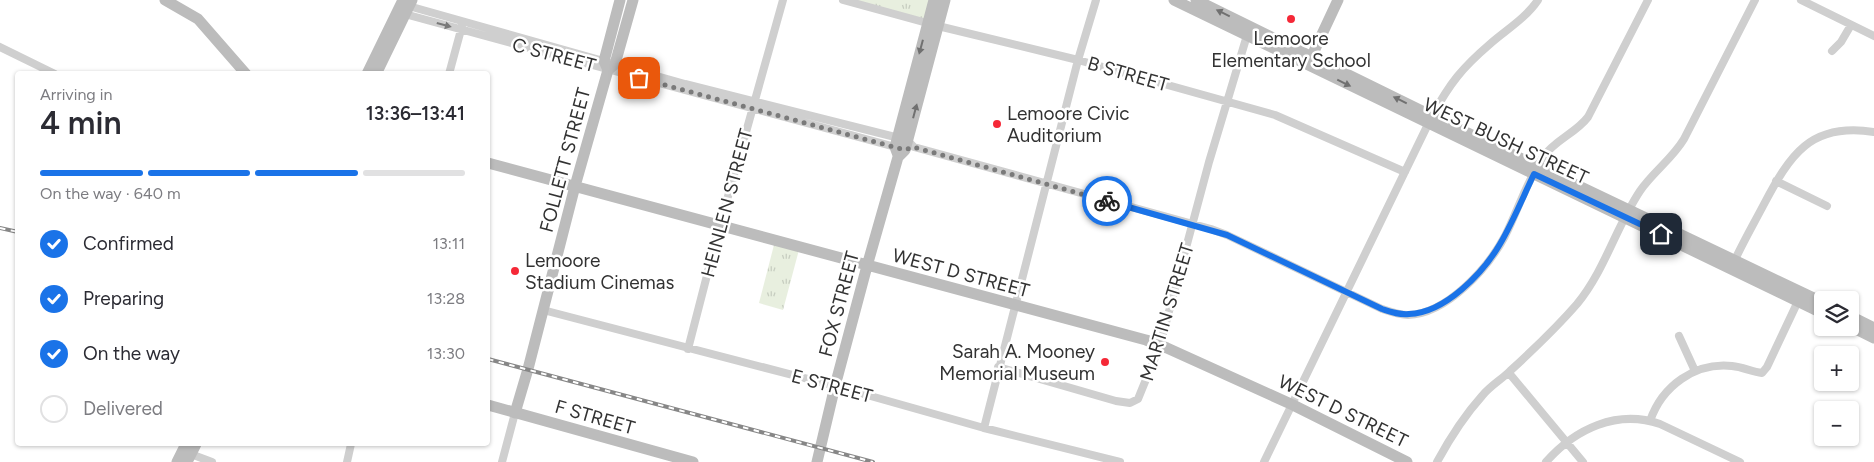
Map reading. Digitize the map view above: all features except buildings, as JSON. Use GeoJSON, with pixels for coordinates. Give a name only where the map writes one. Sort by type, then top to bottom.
{"type":"FeatureCollection","features":[{"type":"Feature","properties":{"kind":"street"},"geometry":{"type":"LineString","coordinates":[[165,0],[198,19],[243,71]]}},
{"type":"Feature","properties":{"kind":"street","name":"FOLLETT STREET"},"geometry":{"type":"LineString","coordinates":[[609,65],[620,0]]}},
{"type":"Feature","properties":{"kind":"street","name":"FOLLETT STREET"},"geometry":{"type":"LineString","coordinates":[[502,462],[609,65],[632,0]]}},
{"type":"Feature","properties":{"kind":"street","name":"HEINLEN STREET"},"geometry":{"type":"LineString","coordinates":[[688,349],[720,225],[783,0]]}},
{"type":"Feature","properties":{"kind":"street","name":"B STREET"},"geometry":{"type":"LineString","coordinates":[[843,0],[933,25],[1078,60],[1275,115],[1405,172]]}},
{"type":"Feature","properties":{"kind":"street","name":"FOX STREET"},"geometry":{"type":"LineString","coordinates":[[817,462],[867,266],[903,146],[933,25],[934,0]]}},
{"type":"Feature","properties":{"kind":"street","name":"FOX STREET"},"geometry":{"type":"LineString","coordinates":[[933,25],[945,0]]}},
{"type":"Feature","properties":{"kind":"street"},"geometry":{"type":"LineString","coordinates":[[984,428],[998,367],[1078,60],[1096,0]]}},
{"type":"Feature","properties":{"kind":"street","name":"WEST BUSH STREET"},"geometry":{"type":"LineString","coordinates":[[1174,0],[1248,30]]}},
{"type":"Feature","properties":{"kind":"street","name":"WEST BUSH STREET"},"geometry":{"type":"LineString","coordinates":[[1196,0],[1248,30],[1431,120],[1733,264],[1800,297],[1814,307]]}},
{"type":"Feature","properties":{"kind":"street"},"geometry":{"type":"LineString","coordinates":[[1309,60],[1338,0]]}},
{"type":"Feature","properties":{"kind":"street"},"geometry":{"type":"LineString","coordinates":[[1264,462],[1448,87],[1463,68],[1525,15],[1538,0]]}},
{"type":"Feature","properties":{"kind":"street","name":"C STREET"},"geometry":{"type":"LineString","coordinates":[[405,6],[463,21],[609,65],[1227,235],[1382,309],[1400,314],[1423,312],[1443,303],[1479,273],[1505,235],[1536,170],[1549,150],[1577,129],[1588,117],[1648,0]]}},
{"type":"Feature","properties":{"kind":"street"},"geometry":{"type":"LineString","coordinates":[[1437,462],[1466,414],[1492,385],[1509,372],[1578,303],[1608,256],[1627,213],[1646,183],[1667,162],[1679,146],[1755,0]]}},
{"type":"Feature","properties":{"kind":"street"},"geometry":{"type":"LineString","coordinates":[[1801,0],[1874,36]]}},
{"type":"Feature","properties":{"kind":"street"},"geometry":{"type":"LineString","coordinates":[[369,71],[405,6]]}},
{"type":"Feature","properties":{"kind":"street"},"geometry":{"type":"LineString","coordinates":[[377,71],[405,6]]}},
{"type":"Feature","properties":{"kind":"street","name":"C STREET"},"geometry":{"type":"LineString","coordinates":[[405,6],[461,30],[609,65]]}},
{"type":"Feature","properties":{"kind":"street"},"geometry":{"type":"LineString","coordinates":[[450,71],[463,21]]}},
{"type":"Feature","properties":{"kind":"street"},"geometry":{"type":"LineString","coordinates":[[1832,52],[1841,42],[1851,24]]}},
{"type":"Feature","properties":{"kind":"street","name":"MARTIN STREET"},"geometry":{"type":"LineString","coordinates":[[998,367],[1130,404],[1138,399],[1160,345],[1209,162],[1248,30]]}},
{"type":"Feature","properties":{"kind":"street"},"geometry":{"type":"LineString","coordinates":[[0,47],[49,71]]}},
{"type":"Feature","properties":{"kind":"street"},"geometry":{"type":"LineString","coordinates":[[1733,264],[1776,181],[1791,159],[1815,138],[1826,133],[1843,129],[1874,132]]}},
{"type":"Feature","properties":{"kind":"street","name":"WEST D STREET"},"geometry":{"type":"LineString","coordinates":[[490,164],[1160,345],[1293,404],[1408,462]]}},
{"type":"Feature","properties":{"kind":"street"},"geometry":{"type":"LineString","coordinates":[[1776,181],[1827,206]]}},
{"type":"Feature","properties":{"kind":"street"},"geometry":{"type":"LineString","coordinates":[[1650,420],[1668,390],[1695,371],[1710,366],[1725,365],[1762,373],[1767,367],[1800,297]]}},
{"type":"Feature","properties":{"kind":"street","name":"WEST BUSH STREET"},"geometry":{"type":"LineString","coordinates":[[1800,297],[1814,300]]}},
{"type":"Feature","properties":{"kind":"street","name":"E STREET"},"geometry":{"type":"LineString","coordinates":[[543,310],[835,386],[984,428],[1120,462]]}},
{"type":"Feature","properties":{"kind":"street"},"geometry":{"type":"LineString","coordinates":[[1859,320],[1874,328]]}},
{"type":"Feature","properties":{"kind":"street"},"geometry":{"type":"LineString","coordinates":[[1859,330],[1874,338]]}},
{"type":"Feature","properties":{"kind":"street"},"geometry":{"type":"LineString","coordinates":[[1679,336],[1695,371]]}},
{"type":"Feature","properties":{"kind":"street"},"geometry":{"type":"LineString","coordinates":[[1509,372],[1583,462]]}},
{"type":"Feature","properties":{"kind":"street","name":"F STREET"},"geometry":{"type":"LineString","coordinates":[[490,406],[660,458],[694,462]]}},
{"type":"Feature","properties":{"kind":"street"},"geometry":{"type":"LineString","coordinates":[[1546,462],[1580,433],[1604,422],[1633,418],[1650,420],[1740,462]]}},
{"type":"Feature","properties":{"kind":"street"},"geometry":{"type":"LineString","coordinates":[[347,462],[351,446]]}},
{"type":"Feature","properties":{"kind":"street"},"geometry":{"type":"LineString","coordinates":[[177,462],[188,451],[212,462]]}},
{"type":"Feature","properties":{"kind":"green space"},"geometry":{"type":"Polygon","coordinates":[[[843,0],[934,0],[927,23],[843,0]]]}},
{"type":"Feature","properties":{"kind":"green space"},"geometry":{"type":"Polygon","coordinates":[[[775,241],[800,246],[783,310],[759,303],[775,241]]]}},
{"type":"Feature","properties":{"kind":"railway"},"geometry":{"type":"LineString","coordinates":[[0,228],[15,231]]}},
{"type":"Feature","properties":{"kind":"railway"},"geometry":{"type":"LineString","coordinates":[[490,360],[873,462]]}},
{"type":"Feature","properties":{"kind":"way so far"},"geometry":{"type":"LineString","coordinates":[[639,78],[905,150],[913,147],[1107,201]]}},
{"type":"Feature","properties":{"kind":"place","name":"Lemoore Elementary School"},"geometry":{"type":"Point","coordinates":[1291,19]}},
{"type":"Feature","properties":{"kind":"place","name":"Lemoore Civic Auditorium"},"geometry":{"type":"Point","coordinates":[997,124]}},
{"type":"Feature","properties":{"kind":"place","name":"Lemoore Stadium Cinemas"},"geometry":{"type":"Point","coordinates":[515,271]}},
{"type":"Feature","properties":{"kind":"place","name":"Sarah A. Mooney Memorial Museum"},"geometry":{"type":"Point","coordinates":[1105,362]}},
{"type":"Feature","properties":{"kind":"route"},"geometry":{"type":"LineString","coordinates":[[1107,201],[1227,235],[1382,309],[1400,314],[1416,314],[1430,310],[1459,291],[1479,273],[1500,245],[1534,174],[1661,234]]}}]}
